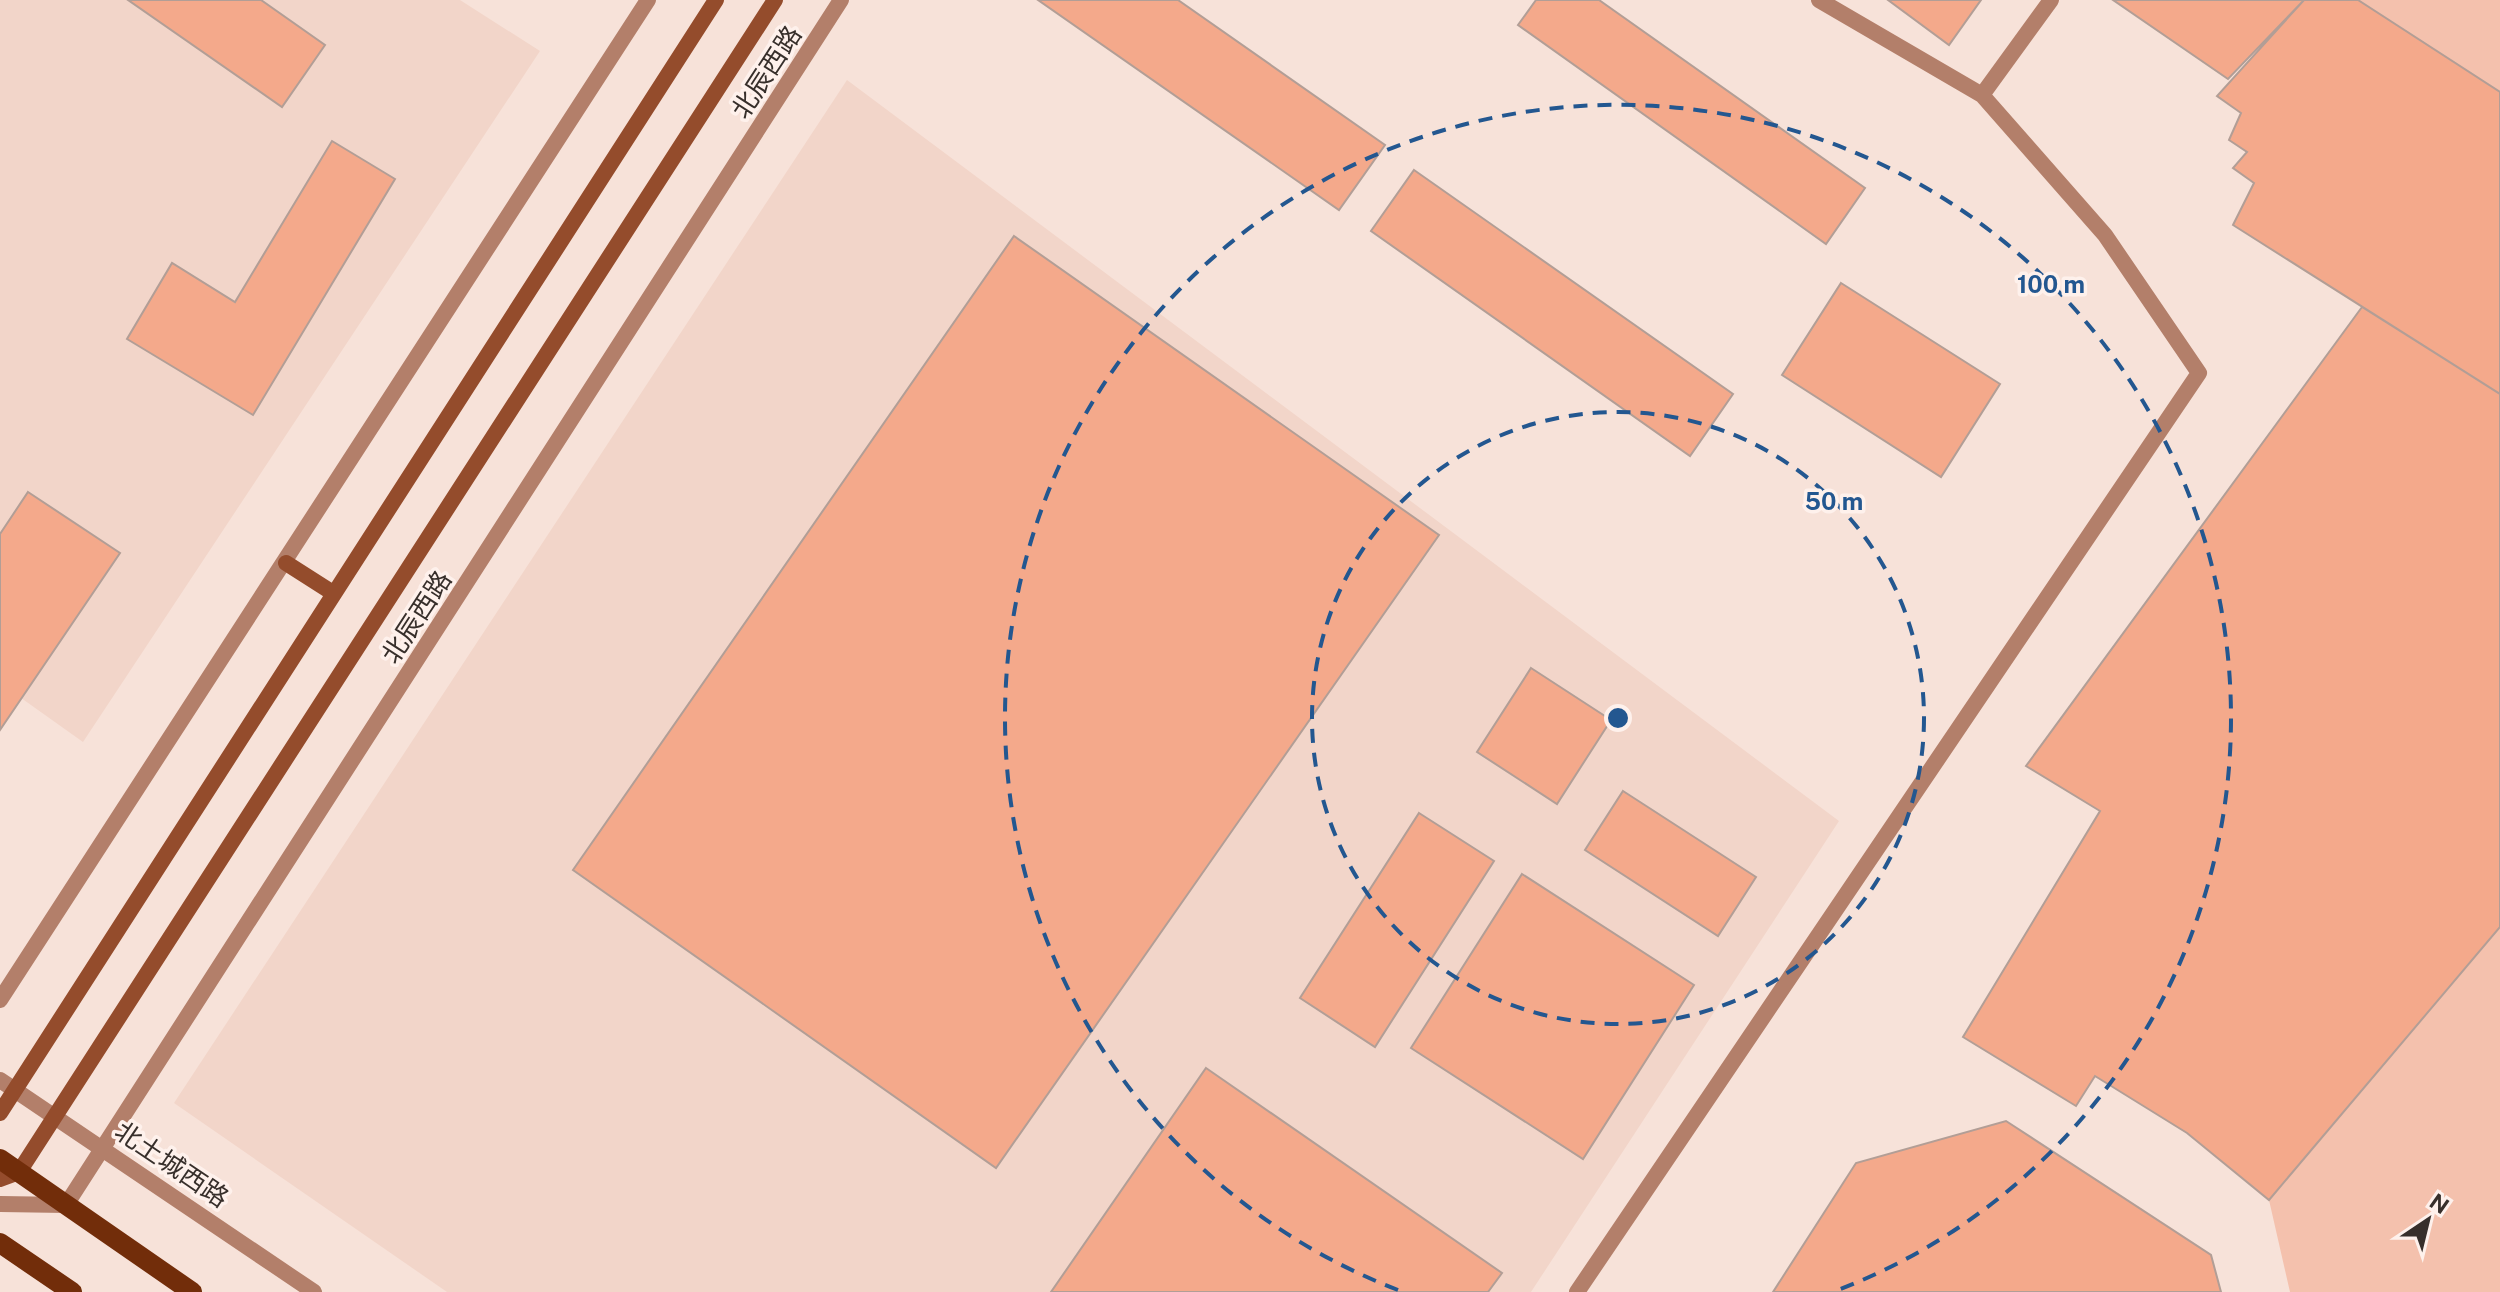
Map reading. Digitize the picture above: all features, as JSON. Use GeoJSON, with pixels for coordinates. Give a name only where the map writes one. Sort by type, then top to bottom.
{"type":"FeatureCollection","features":[{"type":"Feature","properties":{"kind":"main road"},"geometry":{"type":"LineString","coordinates":[[0,1113],[716,0]]}},
{"type":"Feature","properties":{"kind":"main road","name":"北辰西路"},"geometry":{"type":"LineString","coordinates":[[10,1176],[55,1116],[775,0]]}},
{"type":"Feature","properties":{"kind":"main road"},"geometry":{"type":"LineString","coordinates":[[286,563],[333,593]]}},
{"type":"Feature","properties":{"kind":"main road"},"geometry":{"type":"LineString","coordinates":[[0,1159],[10,1176],[66,1205],[192,1292]]}},
{"type":"Feature","properties":{"kind":"main road"},"geometry":{"type":"LineString","coordinates":[[0,1243],[72,1292]]}},
{"type":"Feature","properties":{"kind":"street"},"geometry":{"type":"LineString","coordinates":[[0,1000],[648,0]]}},
{"type":"Feature","properties":{"kind":"street","name":"北辰西路"},"geometry":{"type":"LineString","coordinates":[[66,1205],[841,0]]}},
{"type":"Feature","properties":{"kind":"street"},"geometry":{"type":"LineString","coordinates":[[1577,1292],[2199,373],[2105,235],[1982,95],[1819,0]]}},
{"type":"Feature","properties":{"kind":"street"},"geometry":{"type":"LineString","coordinates":[[1982,95],[2051,0]]}},
{"type":"Feature","properties":{"kind":"street","name":"北土城西路"},"geometry":{"type":"LineString","coordinates":[[0,1080],[314,1292]]}},
{"type":"Feature","properties":{"kind":"street"},"geometry":{"type":"LineString","coordinates":[[0,1204],[66,1205]]}},
{"type":"Feature","properties":{"kind":"shaded area"},"geometry":{"type":"Polygon","coordinates":[[[0,0],[460,0],[540,51],[83,742],[0,683],[0,0]]]}},
{"type":"Feature","properties":{"kind":"shaded area"},"geometry":{"type":"Polygon","coordinates":[[[2358,0],[2500,0],[2500,92],[2358,0]]]}},
{"type":"Feature","properties":{"kind":"shaded area"},"geometry":{"type":"Polygon","coordinates":[[[847,80],[1839,821],[1531,1292],[447,1292],[174,1103],[847,80]]]}},
{"type":"Feature","properties":{"kind":"shaded area"},"geometry":{"type":"Polygon","coordinates":[[[2500,927],[2500,1292],[2290,1292],[2269,1200],[2500,927]]]}},
{"type":"Feature","properties":{"kind":"building"},"geometry":{"type":"Polygon","coordinates":[[[128,0],[261,0],[325,45],[282,107],[128,0]]]}},
{"type":"Feature","properties":{"kind":"building"},"geometry":{"type":"Polygon","coordinates":[[[1038,0],[1178,0],[1385,145],[1339,210],[1038,0]]]}},
{"type":"Feature","properties":{"kind":"building"},"geometry":{"type":"Polygon","coordinates":[[[1536,0],[1599,0],[1865,188],[1826,244],[1518,25],[1536,0]]]}},
{"type":"Feature","properties":{"kind":"building"},"geometry":{"type":"Polygon","coordinates":[[[1888,0],[1981,0],[1949,45],[1888,0]]]}},
{"type":"Feature","properties":{"kind":"building"},"geometry":{"type":"Polygon","coordinates":[[[2113,0],[2304,0],[2228,79],[2113,0]]]}},
{"type":"Feature","properties":{"kind":"building"},"geometry":{"type":"Polygon","coordinates":[[[2304,0],[2358,0],[2500,92],[2500,394],[2233,225],[2254,183],[2233,168],[2247,152],[2229,140],[2241,113],[2217,96],[2304,0]]]}},
{"type":"Feature","properties":{"kind":"building"},"geometry":{"type":"Polygon","coordinates":[[[332,141],[395,179],[253,415],[127,339],[172,263],[235,302],[332,141]]]}},
{"type":"Feature","properties":{"kind":"building"},"geometry":{"type":"Polygon","coordinates":[[[1414,170],[1733,394],[1690,456],[1371,231],[1414,170]]]}},
{"type":"Feature","properties":{"kind":"building"},"geometry":{"type":"Polygon","coordinates":[[[1014,236],[1439,535],[996,1168],[573,870],[1014,236]]]}},
{"type":"Feature","properties":{"kind":"building"},"geometry":{"type":"Polygon","coordinates":[[[1841,283],[2000,384],[1941,477],[1782,375],[1841,283]]]}},
{"type":"Feature","properties":{"kind":"building"},"geometry":{"type":"Polygon","coordinates":[[[2362,307],[2500,394],[2500,927],[2269,1200],[2187,1133],[2095,1076],[2076,1106],[1963,1037],[2100,811],[2026,766],[2362,307]]]}},
{"type":"Feature","properties":{"kind":"building"},"geometry":{"type":"Polygon","coordinates":[[[28,492],[120,553],[0,730],[0,534],[28,492]]]}},
{"type":"Feature","properties":{"kind":"building"},"geometry":{"type":"Polygon","coordinates":[[[1531,668],[1611,720],[1557,804],[1477,752],[1531,668]]]}},
{"type":"Feature","properties":{"kind":"building"},"geometry":{"type":"Polygon","coordinates":[[[1623,791],[1756,877],[1718,936],[1585,850],[1623,791]]]}},
{"type":"Feature","properties":{"kind":"building"},"geometry":{"type":"Polygon","coordinates":[[[1419,813],[1494,861],[1375,1047],[1300,998],[1419,813]]]}},
{"type":"Feature","properties":{"kind":"building"},"geometry":{"type":"Polygon","coordinates":[[[1522,874],[1694,985],[1583,1159],[1411,1048],[1522,874]]]}},
{"type":"Feature","properties":{"kind":"building"},"geometry":{"type":"Polygon","coordinates":[[[1206,1068],[1502,1273],[1488,1292],[1051,1292],[1206,1068]]]}},
{"type":"Feature","properties":{"kind":"building"},"geometry":{"type":"Polygon","coordinates":[[[2006,1121],[2211,1255],[2221,1292],[1773,1292],[1856,1163],[2006,1121]]]}}]}
